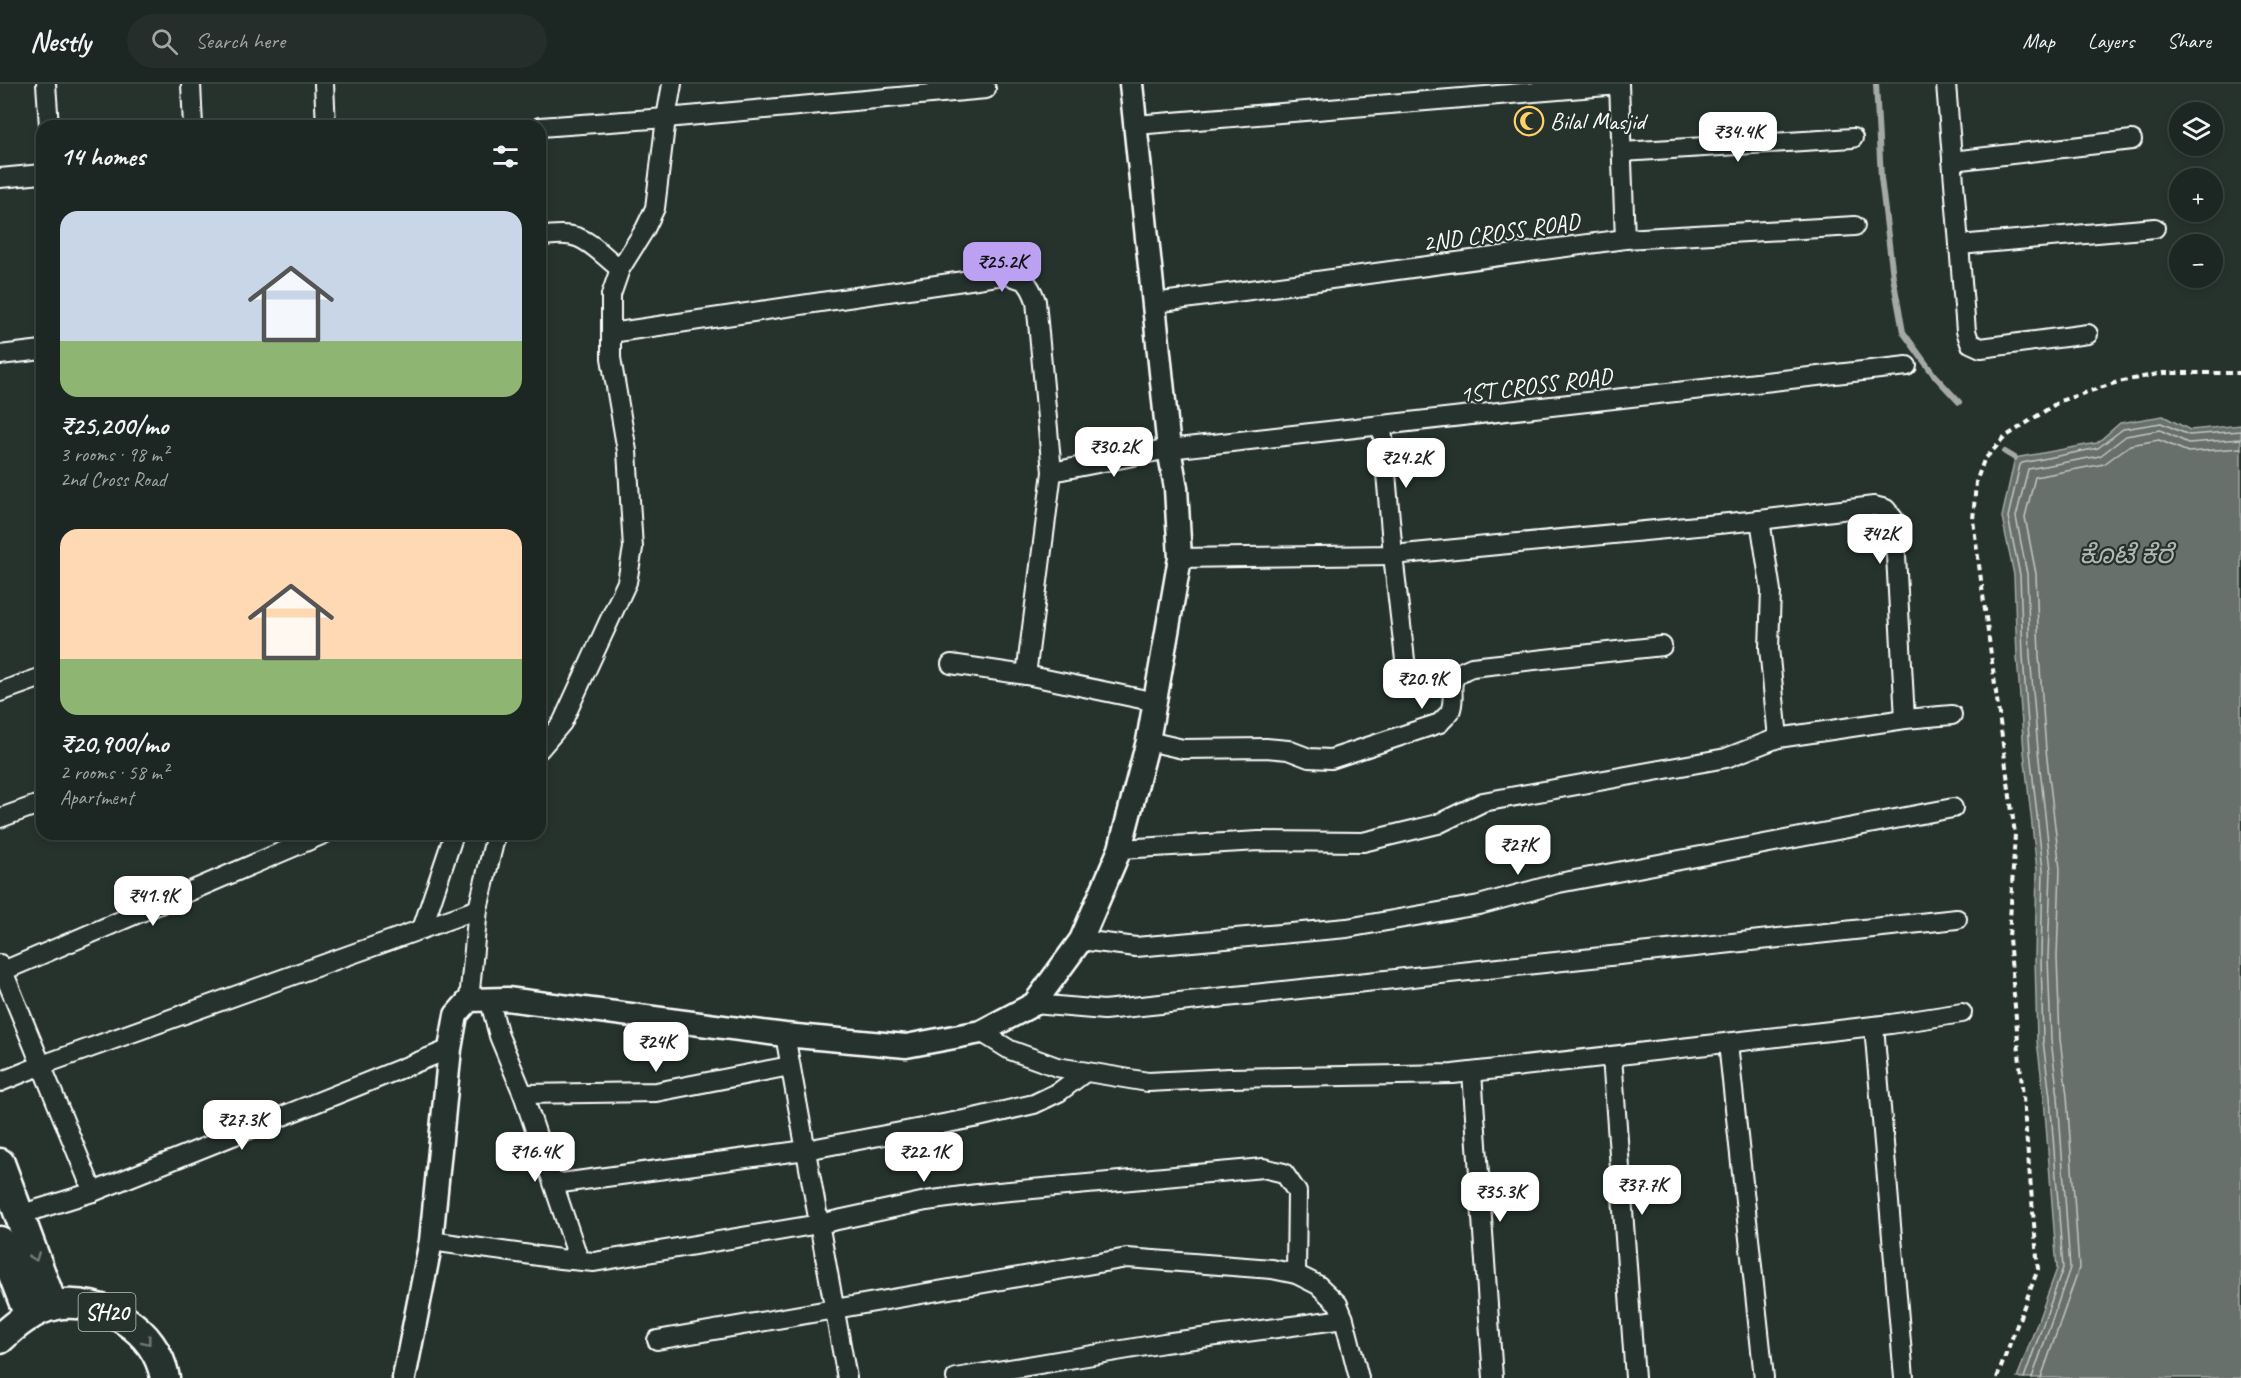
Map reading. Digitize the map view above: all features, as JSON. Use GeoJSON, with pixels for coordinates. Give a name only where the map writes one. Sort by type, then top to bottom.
{"type":"FeatureCollection","features":[{"type":"Feature","properties":{"kind":"main road"},"geometry":{"type":"LineString","coordinates":[[0,1162],[19,1215],[41,1311]]}},
{"type":"Feature","properties":{"kind":"main road"},"geometry":{"type":"LineString","coordinates":[[0,1241],[41,1311]]}},
{"type":"Feature","properties":{"kind":"main road","name":"SH20"},"geometry":{"type":"LineString","coordinates":[[41,1311],[72,1304],[96,1307],[119,1316],[138,1330],[154,1349],[165,1378]]}},
{"type":"Feature","properties":{"kind":"main road"},"geometry":{"type":"LineString","coordinates":[[0,1340],[20,1321],[41,1311]]}},
{"type":"Feature","properties":{"kind":"street"},"geometry":{"type":"LineString","coordinates":[[46,84],[49,120]]}},
{"type":"Feature","properties":{"kind":"street"},"geometry":{"type":"LineString","coordinates":[[191,84],[193,120]]}},
{"type":"Feature","properties":{"kind":"street"},"geometry":{"type":"LineString","coordinates":[[324,84],[326,120]]}},
{"type":"Feature","properties":{"kind":"street"},"geometry":{"type":"LineString","coordinates":[[546,742],[562,723],[627,582],[631,567],[633,548],[627,451],[610,358],[610,295],[620,269],[655,208],[672,84]]}},
{"type":"Feature","properties":{"kind":"street"},"geometry":{"type":"LineString","coordinates":[[404,1378],[431,1240],[450,1049],[456,1016],[479,999],[785,1035],[906,1046],[981,1032],[1034,1004],[1081,940],[1120,849],[1148,741],[1180,558],[1176,488],[1169,449],[1131,84]]}},
{"type":"Feature","properties":{"kind":"street"},"geometry":{"type":"LineString","coordinates":[[1136,125],[1619,84],[1625,239]]}},
{"type":"Feature","properties":{"kind":"street"},"geometry":{"type":"LineString","coordinates":[[1946,84],[1966,331],[1970,344],[1981,348],[2088,334]]}},
{"type":"Feature","properties":{"kind":"street"},"geometry":{"type":"LineString","coordinates":[[546,127],[986,89]]}},
{"type":"Feature","properties":{"kind":"street"},"geometry":{"type":"LineString","coordinates":[[1622,153],[1853,138]]}},
{"type":"Feature","properties":{"kind":"street"},"geometry":{"type":"LineString","coordinates":[[1952,161],[2132,140]]}},
{"type":"Feature","properties":{"kind":"street"},"geometry":{"type":"LineString","coordinates":[[0,178],[36,175]]}},
{"type":"Feature","properties":{"kind":"street","name":"2ND CROSS ROAD"},"geometry":{"type":"LineString","coordinates":[[1155,303],[1625,239],[1855,226]]}},
{"type":"Feature","properties":{"kind":"street"},"geometry":{"type":"LineString","coordinates":[[1959,245],[2155,228]]}},
{"type":"Feature","properties":{"kind":"street"},"geometry":{"type":"LineString","coordinates":[[546,236],[559,234],[581,237],[620,269]]}},
{"type":"Feature","properties":{"kind":"street"},"geometry":{"type":"LineString","coordinates":[[610,333],[1004,275],[1021,278],[1031,286],[1036,301],[1052,472],[1026,675]]}},
{"type":"Feature","properties":{"kind":"street"},"geometry":{"type":"LineString","coordinates":[[0,356],[36,351]]}},
{"type":"Feature","properties":{"kind":"street","name":"1ST CROSS ROAD"},"geometry":{"type":"LineString","coordinates":[[1052,472],[1169,449],[1907,366]]}},
{"type":"Feature","properties":{"kind":"street"},"geometry":{"type":"LineString","coordinates":[[1382,426],[1393,555],[1408,686]]}},
{"type":"Feature","properties":{"kind":"street"},"geometry":{"type":"LineString","coordinates":[[1180,558],[1393,555],[1760,520],[1874,506],[1886,509],[1894,519],[1905,719]]}},
{"type":"Feature","properties":{"kind":"street"},"geometry":{"type":"LineString","coordinates":[[1760,520],[1771,591],[1769,648],[1778,738]]}},
{"type":"Feature","properties":{"kind":"street"},"geometry":{"type":"LineString","coordinates":[[1148,741],[1183,749],[1227,747],[1277,749],[1309,758],[1331,759],[1440,723],[1450,712],[1453,680],[1461,671],[1472,667],[1662,646]]}},
{"type":"Feature","properties":{"kind":"street"},"geometry":{"type":"LineString","coordinates":[[951,664],[1026,675],[1156,702]]}},
{"type":"Feature","properties":{"kind":"street"},"geometry":{"type":"LineString","coordinates":[[0,692],[36,679]]}},
{"type":"Feature","properties":{"kind":"street"},"geometry":{"type":"LineString","coordinates":[[1120,849],[1258,841],[1363,842],[1438,824],[1483,802],[1726,758],[1778,738],[1905,719],[1952,715]]}},
{"type":"Feature","properties":{"kind":"street"},"geometry":{"type":"LineString","coordinates":[[0,818],[36,805]]}},
{"type":"Feature","properties":{"kind":"street"},"geometry":{"type":"LineString","coordinates":[[1081,940],[1136,947],[1347,928],[1479,905],[1559,884],[1953,808]]}},
{"type":"Feature","properties":{"kind":"street"},"geometry":{"type":"LineString","coordinates":[[93,1192],[1,968],[310,840]]}},
{"type":"Feature","properties":{"kind":"street"},"geometry":{"type":"LineString","coordinates":[[422,929],[452,840]]}},
{"type":"Feature","properties":{"kind":"street"},"geometry":{"type":"LineString","coordinates":[[495,840],[478,909],[479,999],[499,1036],[523,1094],[579,1260]]}},
{"type":"Feature","properties":{"kind":"street"},"geometry":{"type":"LineString","coordinates":[[0,1082],[478,909]]}},
{"type":"Feature","properties":{"kind":"street"},"geometry":{"type":"LineString","coordinates":[[1034,1004],[1104,1010],[1957,919]]}},
{"type":"Feature","properties":{"kind":"street"},"geometry":{"type":"LineString","coordinates":[[981,1032],[1010,1050],[1057,1067],[1148,1082],[1229,1078],[1453,1074],[1874,1026],[1962,1013]]}},
{"type":"Feature","properties":{"kind":"street"},"geometry":{"type":"LineString","coordinates":[[1874,1026],[1904,1378]]}},
{"type":"Feature","properties":{"kind":"street"},"geometry":{"type":"LineString","coordinates":[[785,1035],[847,1378]]}},
{"type":"Feature","properties":{"kind":"street"},"geometry":{"type":"LineString","coordinates":[[1728,1043],[1764,1378]]}},
{"type":"Feature","properties":{"kind":"street"},"geometry":{"type":"LineString","coordinates":[[19,1215],[93,1192],[450,1049]]}},
{"type":"Feature","properties":{"kind":"street"},"geometry":{"type":"LineString","coordinates":[[1612,1056],[1635,1378]]}},
{"type":"Feature","properties":{"kind":"street"},"geometry":{"type":"LineString","coordinates":[[523,1094],[656,1092],[790,1066]]}},
{"type":"Feature","properties":{"kind":"street"},"geometry":{"type":"LineString","coordinates":[[1472,1072],[1493,1378]]}},
{"type":"Feature","properties":{"kind":"street"},"geometry":{"type":"LineString","coordinates":[[554,1184],[806,1150],[974,1118],[1034,1104],[1059,1092],[1084,1073]]}},
{"type":"Feature","properties":{"kind":"street"},"geometry":{"type":"LineString","coordinates":[[431,1240],[594,1262],[819,1224],[926,1201],[977,1194],[1263,1168],[1284,1173],[1297,1192],[1296,1274]]}},
{"type":"Feature","properties":{"kind":"street"},"geometry":{"type":"LineString","coordinates":[[657,1340],[1127,1258],[1272,1269],[1296,1274],[1318,1285],[1338,1304],[1359,1378]]}},
{"type":"Feature","properties":{"kind":"street"},"geometry":{"type":"LineString","coordinates":[[956,1378],[1164,1342],[1344,1319]]}},
{"type":"Feature","properties":{"kind":"path"},"geometry":{"type":"LineString","coordinates":[[1997,1378],[2038,1269],[2009,938],[2014,834],[1973,520],[1976,482],[1984,460],[1998,443],[2060,401],[2118,382],[2163,373],[2241,373]]}},
{"type":"Feature","properties":{"kind":"water","name":"ಕೊಟೆ ಕೆರೆ"},"geometry":{"type":"Polygon","coordinates":[[[2163,416],[2190,430],[2241,425],[2241,1378],[2017,1378],[2057,1269],[2044,1098],[2037,1041],[2035,957],[2037,870],[2024,752],[2014,575],[2002,517],[2015,458],[2097,443],[2120,423],[2163,416]]]}},
{"type":"Feature","properties":{"kind":"waterway"},"geometry":{"type":"LineString","coordinates":[[1876,84],[1881,178],[1893,277],[1903,332],[1934,375],[1959,402]]}},
{"type":"Feature","properties":{"kind":"waterway"},"geometry":{"type":"LineString","coordinates":[[2005,452],[2015,458]]}},
{"type":"Feature","properties":{"kind":"place","name":"Bilal Masjid"},"geometry":{"type":"Point","coordinates":[1529,121]}}]}
